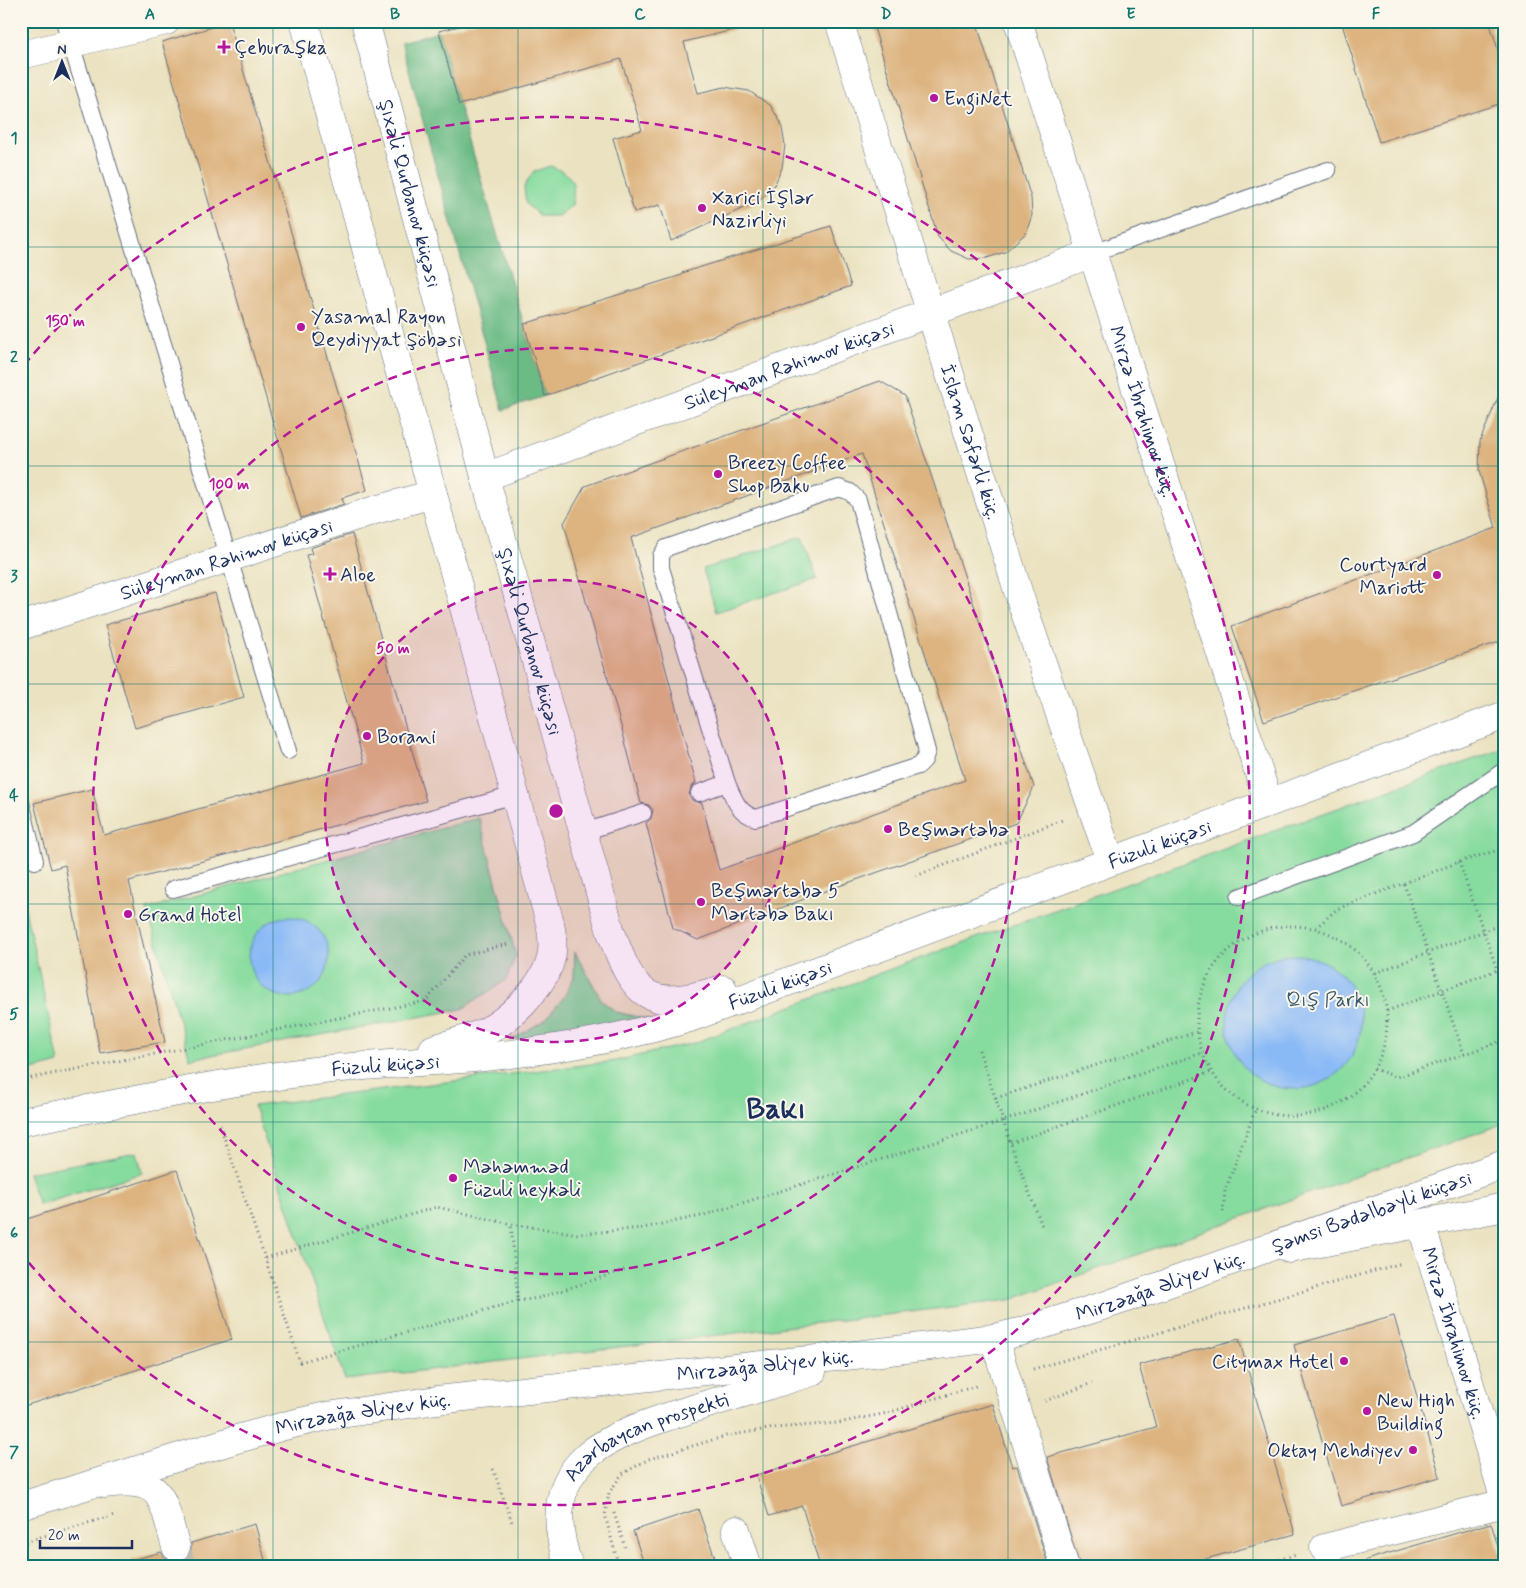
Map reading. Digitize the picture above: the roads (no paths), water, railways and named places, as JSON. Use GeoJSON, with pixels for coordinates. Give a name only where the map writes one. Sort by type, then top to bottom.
{"type":"FeatureCollection","features":[{"type":"Feature","properties":{"kind":"main road"},"geometry":{"type":"LineString","coordinates":[[21,55],[67,33],[166,21]]}},
{"type":"Feature","properties":{"kind":"main road"},"geometry":{"type":"LineString","coordinates":[[304,21],[553,939],[550,964],[545,973],[527,998],[502,1021],[487,1031],[462,1041],[433,1049],[332,1069]]}},
{"type":"Feature","properties":{"kind":"main road","name":"Şıxəli Qurbanov küçəsi"},"geometry":{"type":"LineString","coordinates":[[365,21],[485,477],[610,929],[619,955],[634,984],[649,996],[673,1000],[706,994],[905,936]]}},
{"type":"Feature","properties":{"kind":"main road","name":"İslam Səfərli küç."},"geometry":{"type":"LineString","coordinates":[[840,21],[929,312],[1023,607],[1110,860]]}},
{"type":"Feature","properties":{"kind":"main road","name":"Mirzə İbrahimov küç."},"geometry":{"type":"LineString","coordinates":[[1018,21],[1268,801]]}},
{"type":"Feature","properties":{"kind":"main road","name":"Süleyman Rəhimov küçəsi"},"geometry":{"type":"LineString","coordinates":[[485,477],[1093,253]]}},
{"type":"Feature","properties":{"kind":"main road","name":"Süleyman Rəhimov küçəsi"},"geometry":{"type":"LineString","coordinates":[[21,626],[375,510],[433,494]]}},
{"type":"Feature","properties":{"kind":"main road","name":"Füzuli küçəsi"},"geometry":{"type":"LineString","coordinates":[[21,1122],[266,1078],[332,1069],[528,1052],[595,1042],[649,1030],[690,1018],[905,936],[1505,714]]}},
{"type":"Feature","properties":{"kind":"main road","name":"Şəmsi Bədəlbəyli küçəsi"},"geometry":{"type":"LineString","coordinates":[[1238,1259],[1505,1164]]}},
{"type":"Feature","properties":{"kind":"main road","name":"Mirzəağa Əliyev küç."},"geometry":{"type":"LineString","coordinates":[[21,1506],[237,1439],[327,1416],[437,1400],[873,1354],[994,1338],[1024,1331],[1112,1303],[1238,1259],[1505,1207]]}},
{"type":"Feature","properties":{"kind":"main road","name":"Mirzə İbrahimov küç."},"geometry":{"type":"LineString","coordinates":[[1421,1224],[1505,1501]]}},
{"type":"Feature","properties":{"kind":"main road"},"geometry":{"type":"LineString","coordinates":[[994,1338],[1065,1567]]}},
{"type":"Feature","properties":{"kind":"main road","name":"Azərbaycan prospekti"},"geometry":{"type":"LineString","coordinates":[[569,1567],[559,1524],[561,1497],[573,1470],[588,1453],[628,1431],[658,1420],[873,1354]]}},
{"type":"Feature","properties":{"kind":"main road"},"geometry":{"type":"LineString","coordinates":[[78,1488],[123,1482],[137,1482],[152,1488],[160,1495],[176,1547]]}},
{"type":"Feature","properties":{"kind":"main road"},"geometry":{"type":"LineString","coordinates":[[1324,1548],[1505,1501]]}},
{"type":"Feature","properties":{"kind":"main road"},"geometry":{"type":"LineString","coordinates":[[736,1530],[748,1567]]}},
{"type":"Feature","properties":{"kind":"lane"},"geometry":{"type":"LineString","coordinates":[[67,33],[288,751]]}},
{"type":"Feature","properties":{"kind":"lane"},"geometry":{"type":"LineString","coordinates":[[1093,253],[1328,170]]}},
{"type":"Feature","properties":{"kind":"lane"},"geometry":{"type":"LineString","coordinates":[[839,488],[850,492],[858,500],[927,751],[924,760],[918,766],[756,818],[746,815],[738,806],[727,783],[661,568],[661,556],[666,548],[839,488]]}},
{"type":"Feature","properties":{"kind":"lane"},"geometry":{"type":"LineString","coordinates":[[1239,897],[1413,833],[1505,770]]}},
{"type":"Feature","properties":{"kind":"lane"},"geometry":{"type":"LineString","coordinates":[[699,793],[727,783]]}},
{"type":"Feature","properties":{"kind":"lane"},"geometry":{"type":"LineString","coordinates":[[173,889],[515,795]]}},
{"type":"Feature","properties":{"kind":"lane"},"geometry":{"type":"LineString","coordinates":[[21,802],[35,861]]}},
{"type":"Feature","properties":{"kind":"lane"},"geometry":{"type":"LineString","coordinates":[[584,832],[643,812]]}},
{"type":"Feature","properties":{"kind":"water"},"geometry":{"type":"Polygon","coordinates":[[[281,917],[297,917],[318,928],[329,949],[329,965],[318,986],[297,997],[281,997],[267,991],[255,979],[249,965],[249,949],[255,935],[267,923],[281,917]]]}},
{"type":"Feature","properties":{"kind":"water"},"geometry":{"type":"Polygon","coordinates":[[[1294,955],[1320,960],[1331,966],[1341,975],[1350,985],[1356,996],[1361,1022],[1356,1048],[1350,1059],[1341,1069],[1331,1078],[1320,1084],[1294,1089],[1268,1084],[1257,1078],[1247,1069],[1238,1059],[1232,1048],[1227,1022],[1232,996],[1238,985],[1247,975],[1257,966],[1268,960],[1294,955]]]}},
{"type":"Feature","properties":{"kind":"tunnel"},"geometry":{"type":"LineString","coordinates":[[176,1547],[182,1567]]}},
{"type":"Feature","properties":{"kind":"place","name":"Çeburaşka"},"geometry":{"type":"Point","coordinates":[224,47]}},
{"type":"Feature","properties":{"kind":"place","name":"EngiNet"},"geometry":{"type":"Point","coordinates":[934,98]}},
{"type":"Feature","properties":{"kind":"place","name":"Xarici İşlər Nazirliyi"},"geometry":{"type":"Point","coordinates":[702,208]}},
{"type":"Feature","properties":{"kind":"place","name":"Yasamal Rayon Qeydiyyat Şöbəsi"},"geometry":{"type":"Point","coordinates":[301,327]}},
{"type":"Feature","properties":{"kind":"place","name":"Breezy Coffee Shop Baku"},"geometry":{"type":"Point","coordinates":[718,474]}},
{"type":"Feature","properties":{"kind":"place","name":"Aloe"},"geometry":{"type":"Point","coordinates":[330,574]}},
{"type":"Feature","properties":{"kind":"place","name":"Courtyard Mariott"},"geometry":{"type":"Point","coordinates":[1437,575]}},
{"type":"Feature","properties":{"kind":"place","name":"Borani"},"geometry":{"type":"Point","coordinates":[367,736]}},
{"type":"Feature","properties":{"kind":"place","name":"Beşmərtəbə"},"geometry":{"type":"Point","coordinates":[888,829]}},
{"type":"Feature","properties":{"kind":"place","name":"Beşmərtəbə 5 Mərtəbə Bakı"},"geometry":{"type":"Point","coordinates":[701,902]}},
{"type":"Feature","properties":{"kind":"place","name":"Grand Hotel"},"geometry":{"type":"Point","coordinates":[128,914]}},
{"type":"Feature","properties":{"kind":"place","name":"Məhəmməd Füzuli heykəli"},"geometry":{"type":"Point","coordinates":[453,1178]}},
{"type":"Feature","properties":{"kind":"place","name":"Citymax Hotel"},"geometry":{"type":"Point","coordinates":[1344,1361]}},
{"type":"Feature","properties":{"kind":"place","name":"New High Building"},"geometry":{"type":"Point","coordinates":[1367,1411]}},
{"type":"Feature","properties":{"kind":"place","name":"Oktay Mehdiyev"},"geometry":{"type":"Point","coordinates":[1413,1450]}},
{"type":"Feature","properties":{"kind":"district","name":"Bakı"},"geometry":{"type":"Point","coordinates":[776,1108]}},
{"type":"Feature","properties":{"kind":"park label","name":"Qış Parkı"},"geometry":{"type":"Point","coordinates":[1328,999]}}]}
